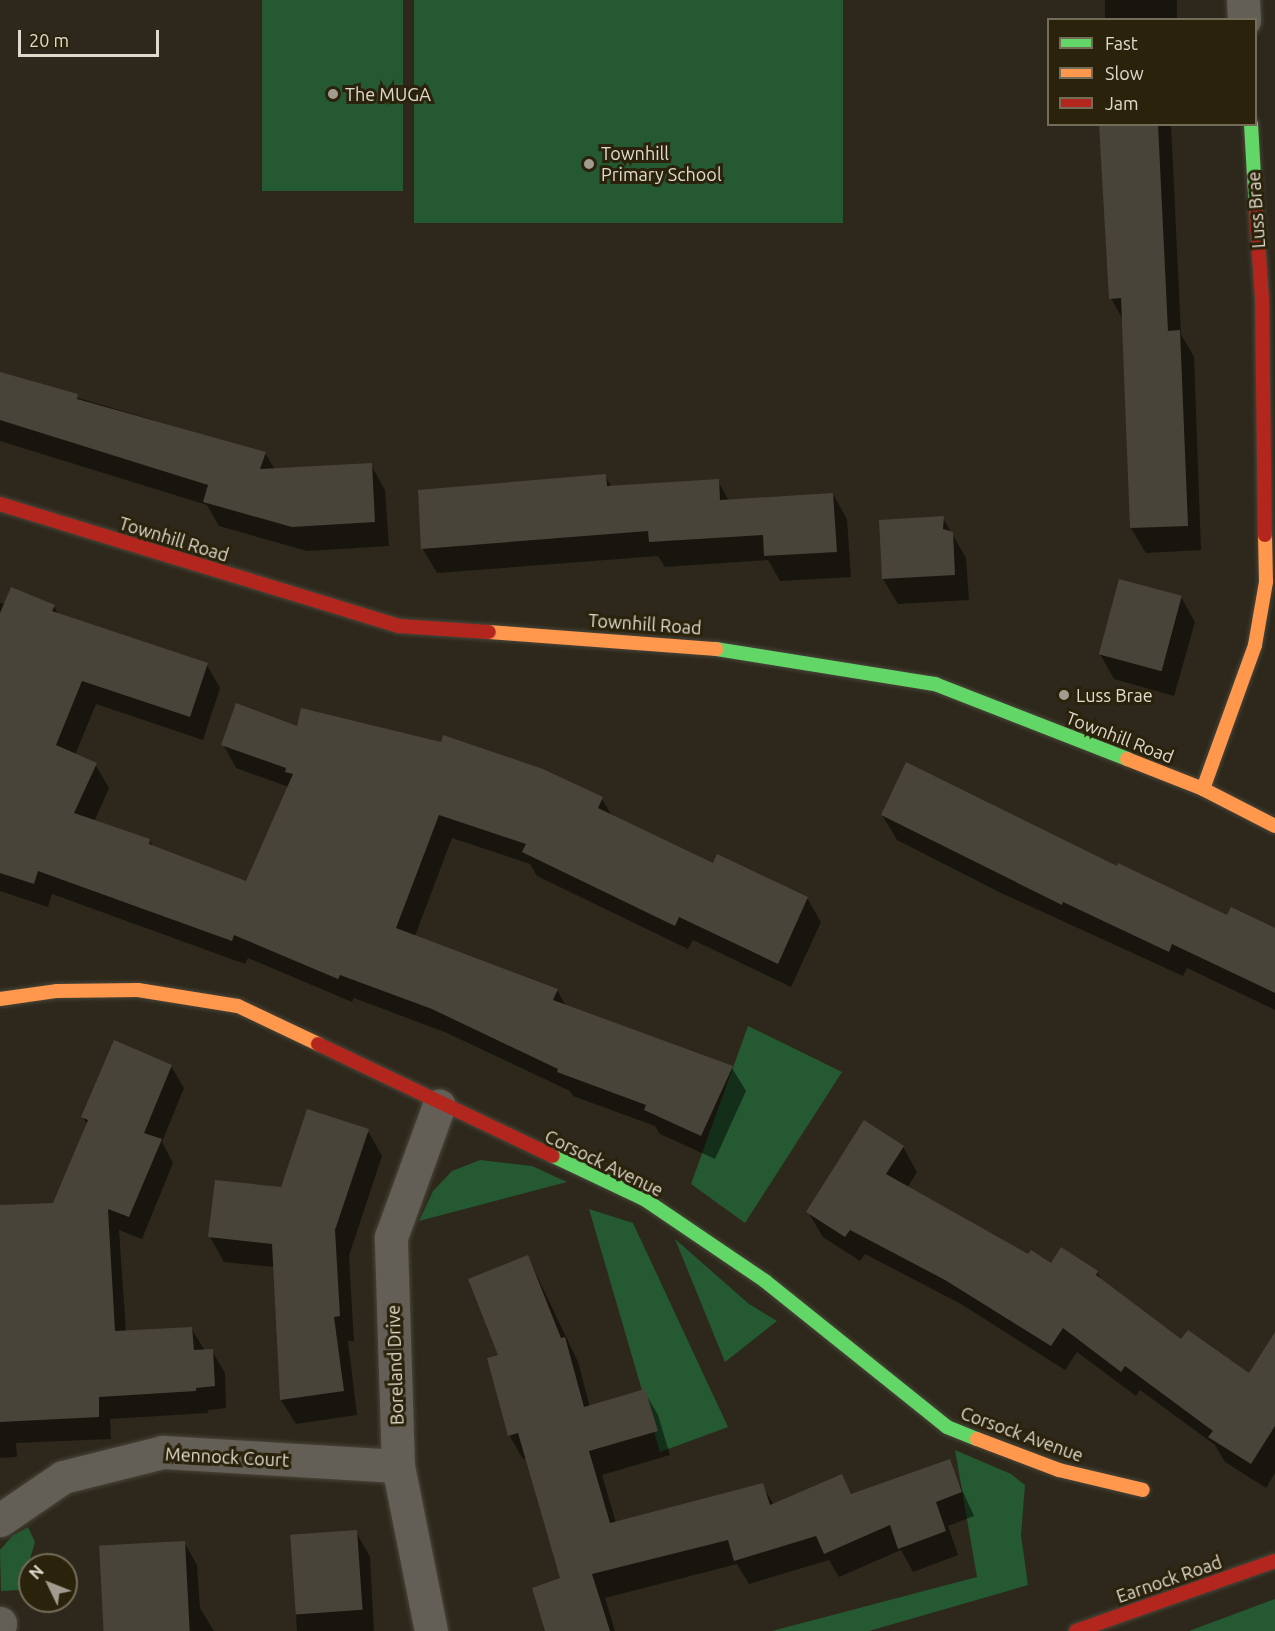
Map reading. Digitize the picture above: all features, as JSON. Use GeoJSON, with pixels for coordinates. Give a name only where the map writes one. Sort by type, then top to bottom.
{"type":"FeatureCollection","features":[{"type":"Feature","properties":{"kind":"street"},"geometry":{"type":"LineString","coordinates":[[1243,0],[1244,18]]}},
{"type":"Feature","properties":{"kind":"street","name":"Luss Brae"},"geometry":{"type":"LineString","coordinates":[[1203,789],[1255,645],[1266,582],[1268,298],[1251,126]]}},
{"type":"Feature","properties":{"kind":"street","name":"Townhill Road"},"geometry":{"type":"LineString","coordinates":[[0,504],[399,626],[694,645],[935,684],[1203,789],[1275,826]]}},
{"type":"Feature","properties":{"kind":"street","name":"Corsock Avenue"},"geometry":{"type":"LineString","coordinates":[[0,999],[57,991],[138,990],[238,1006],[439,1105],[644,1199],[765,1281],[947,1427],[1059,1470],[1143,1490]]}},
{"type":"Feature","properties":{"kind":"street","name":"Boreland Drive"},"geometry":{"type":"LineString","coordinates":[[430,1631],[398,1466],[391,1238],[439,1105]]}},
{"type":"Feature","properties":{"kind":"street","name":"Mennock Court"},"geometry":{"type":"LineString","coordinates":[[0,1520],[63,1478],[163,1452],[398,1466]]}},
{"type":"Feature","properties":{"kind":"street","name":"Earnock Road"},"geometry":{"type":"LineString","coordinates":[[1076,1631],[1275,1561]]}},
{"type":"Feature","properties":{"kind":"green space","name":"The MUGA"},"geometry":{"type":"Polygon","coordinates":[[[262,0],[403,0],[403,191],[262,191],[262,0]]]}},
{"type":"Feature","properties":{"kind":"green space"},"geometry":{"type":"Polygon","coordinates":[[[414,0],[843,0],[843,223],[414,223],[414,0]]]}},
{"type":"Feature","properties":{"kind":"green space"},"geometry":{"type":"Polygon","coordinates":[[[748,1026],[842,1072],[745,1223],[691,1184],[748,1026]]]}},
{"type":"Feature","properties":{"kind":"green space"},"geometry":{"type":"Polygon","coordinates":[[[480,1160],[532,1166],[567,1182],[419,1221],[433,1191],[452,1171],[480,1160]]]}},
{"type":"Feature","properties":{"kind":"green space"},"geometry":{"type":"Polygon","coordinates":[[[589,1209],[633,1223],[728,1427],[660,1452],[589,1209]]]}},
{"type":"Feature","properties":{"kind":"green space"},"geometry":{"type":"Polygon","coordinates":[[[675,1239],[749,1304],[777,1321],[725,1362],[675,1239]]]}},
{"type":"Feature","properties":{"kind":"green space"},"geometry":{"type":"Polygon","coordinates":[[[955,1450],[1011,1474],[1025,1485],[1021,1535],[1028,1585],[869,1631],[772,1631],[977,1577],[955,1450]]]}},
{"type":"Feature","properties":{"kind":"green space"},"geometry":{"type":"Polygon","coordinates":[[[28,1527],[35,1542],[32,1553],[18,1553],[18,1590],[1,1591],[0,1550],[12,1536],[28,1527]]]}},
{"type":"Feature","properties":{"kind":"green space"},"geometry":{"type":"Polygon","coordinates":[[[1275,1599],[1275,1631],[1189,1631],[1275,1599]]]}},
{"type":"Feature","properties":{"kind":"building"},"geometry":{"type":"Polygon","coordinates":[[[1099,126],[1158,126],[1168,331],[1180,330],[1188,526],[1130,528],[1121,298],[1109,299],[1099,126]]]}},
{"type":"Feature","properties":{"kind":"building"},"geometry":{"type":"Polygon","coordinates":[[[0,372],[78,394],[77,399],[266,452],[260,469],[372,463],[375,522],[292,527],[203,502],[208,485],[0,420],[0,372]]]}},
{"type":"Feature","properties":{"kind":"building"},"geometry":{"type":"Polygon","coordinates":[[[606,474],[607,486],[719,479],[720,500],[833,493],[837,552],[764,556],[763,535],[649,542],[648,531],[421,549],[418,490],[606,474]]]}},
{"type":"Feature","properties":{"kind":"building"},"geometry":{"type":"Polygon","coordinates":[[[944,516],[943,529],[953,532],[955,575],[882,579],[879,520],[944,516]]]}},
{"type":"Feature","properties":{"kind":"building"},"geometry":{"type":"Polygon","coordinates":[[[1119,579],[1182,596],[1162,671],[1099,654],[1119,579]]]}},
{"type":"Feature","properties":{"kind":"building"},"geometry":{"type":"Polygon","coordinates":[[[11,587],[55,605],[52,611],[208,663],[190,717],[82,681],[56,745],[97,763],[74,813],[150,839],[149,844],[246,881],[293,774],[285,772],[286,768],[221,745],[236,703],[297,726],[301,708],[441,742],[443,735],[543,769],[603,797],[598,808],[713,863],[717,854],[808,897],[778,964],[679,917],[675,926],[522,852],[526,844],[439,815],[396,928],[558,989],[553,1000],[733,1066],[701,1136],[644,1110],[646,1105],[557,1072],[558,1069],[432,1009],[340,975],[338,979],[234,935],[232,941],[38,871],[34,884],[0,873],[0,613],[11,587]]]}},
{"type":"Feature","properties":{"kind":"building"},"geometry":{"type":"Polygon","coordinates":[[[906,762],[1117,866],[1118,863],[1227,915],[1231,907],[1275,928],[1275,993],[1172,944],[1169,952],[1063,902],[1062,905],[881,815],[906,762]]]}},
{"type":"Feature","properties":{"kind":"building"},"geometry":{"type":"Polygon","coordinates":[[[114,1040],[172,1065],[144,1133],[162,1139],[129,1217],[108,1209],[115,1331],[192,1327],[194,1350],[213,1349],[215,1386],[196,1388],[196,1391],[99,1397],[99,1417],[0,1422],[0,1205],[53,1203],[88,1120],[81,1117],[114,1040]]]}},
{"type":"Feature","properties":{"kind":"building"},"geometry":{"type":"Polygon","coordinates":[[[307,1109],[369,1129],[335,1230],[340,1316],[334,1317],[344,1391],[280,1400],[272,1244],[208,1237],[215,1180],[281,1187],[307,1109]]]}},
{"type":"Feature","properties":{"kind":"building"},"geometry":{"type":"Polygon","coordinates":[[[864,1120],[904,1146],[886,1174],[1028,1254],[1031,1250],[1051,1263],[1061,1247],[1098,1271],[1096,1275],[1181,1339],[1188,1330],[1249,1373],[1275,1332],[1275,1426],[1251,1464],[1208,1437],[1213,1431],[1125,1366],[1121,1372],[1063,1328],[1051,1346],[945,1280],[850,1230],[845,1237],[806,1212],[864,1120]]]}},
{"type":"Feature","properties":{"kind":"building"},"geometry":{"type":"Polygon","coordinates":[[[528,1255],[561,1338],[565,1337],[584,1407],[645,1389],[658,1431],[589,1451],[610,1523],[763,1483],[770,1505],[842,1474],[851,1494],[950,1459],[962,1492],[936,1502],[946,1531],[898,1549],[890,1525],[824,1554],[816,1536],[734,1561],[728,1540],[592,1574],[610,1631],[545,1631],[532,1588],[560,1578],[518,1433],[508,1436],[487,1358],[498,1355],[468,1279],[528,1255]]]}},
{"type":"Feature","properties":{"kind":"building"},"geometry":{"type":"Polygon","coordinates":[[[357,1530],[363,1610],[296,1614],[290,1535],[357,1530]]]}},
{"type":"Feature","properties":{"kind":"building"},"geometry":{"type":"Polygon","coordinates":[[[185,1541],[190,1631],[104,1631],[99,1546],[185,1541]]]}},
{"type":"Feature","properties":{"kind":"traffic: fast"},"geometry":{"type":"LineString","coordinates":[[1251,126],[1256,211]]}},
{"type":"Feature","properties":{"kind":"traffic: fast"},"geometry":{"type":"LineString","coordinates":[[716,649],[935,684],[1127,759]]}},
{"type":"Feature","properties":{"kind":"traffic: fast"},"geometry":{"type":"LineString","coordinates":[[553,1156],[644,1199],[765,1281],[947,1427],[977,1439]]}},
{"type":"Feature","properties":{"kind":"traffic: slow"},"geometry":{"type":"LineString","coordinates":[[1203,789],[1255,645],[1266,582],[1265,535]]}},
{"type":"Feature","properties":{"kind":"traffic: slow"},"geometry":{"type":"LineString","coordinates":[[489,632],[716,649]]}},
{"type":"Feature","properties":{"kind":"traffic: slow"},"geometry":{"type":"LineString","coordinates":[[1127,759],[1203,789],[1275,826]]}},
{"type":"Feature","properties":{"kind":"traffic: slow"},"geometry":{"type":"LineString","coordinates":[[0,999],[57,991],[138,990],[238,1006],[318,1044]]}},
{"type":"Feature","properties":{"kind":"traffic: slow"},"geometry":{"type":"LineString","coordinates":[[977,1439],[1059,1470],[1143,1490]]}},
{"type":"Feature","properties":{"kind":"traffic: jam"},"geometry":{"type":"LineString","coordinates":[[1256,211],[1262,298],[1265,535]]}},
{"type":"Feature","properties":{"kind":"traffic: jam"},"geometry":{"type":"LineString","coordinates":[[0,504],[399,626],[489,632]]}},
{"type":"Feature","properties":{"kind":"traffic: jam"},"geometry":{"type":"LineString","coordinates":[[318,1044],[553,1156]]}},
{"type":"Feature","properties":{"kind":"traffic: jam"},"geometry":{"type":"LineString","coordinates":[[1076,1631],[1275,1561]]}},
{"type":"Feature","properties":{"kind":"place","name":"The MUGA"},"geometry":{"type":"Point","coordinates":[333,94]}},
{"type":"Feature","properties":{"kind":"place","name":"Townhill Primary School"},"geometry":{"type":"Point","coordinates":[589,164]}},
{"type":"Feature","properties":{"kind":"place","name":"Luss Brae"},"geometry":{"type":"Point","coordinates":[1064,695]}}]}
